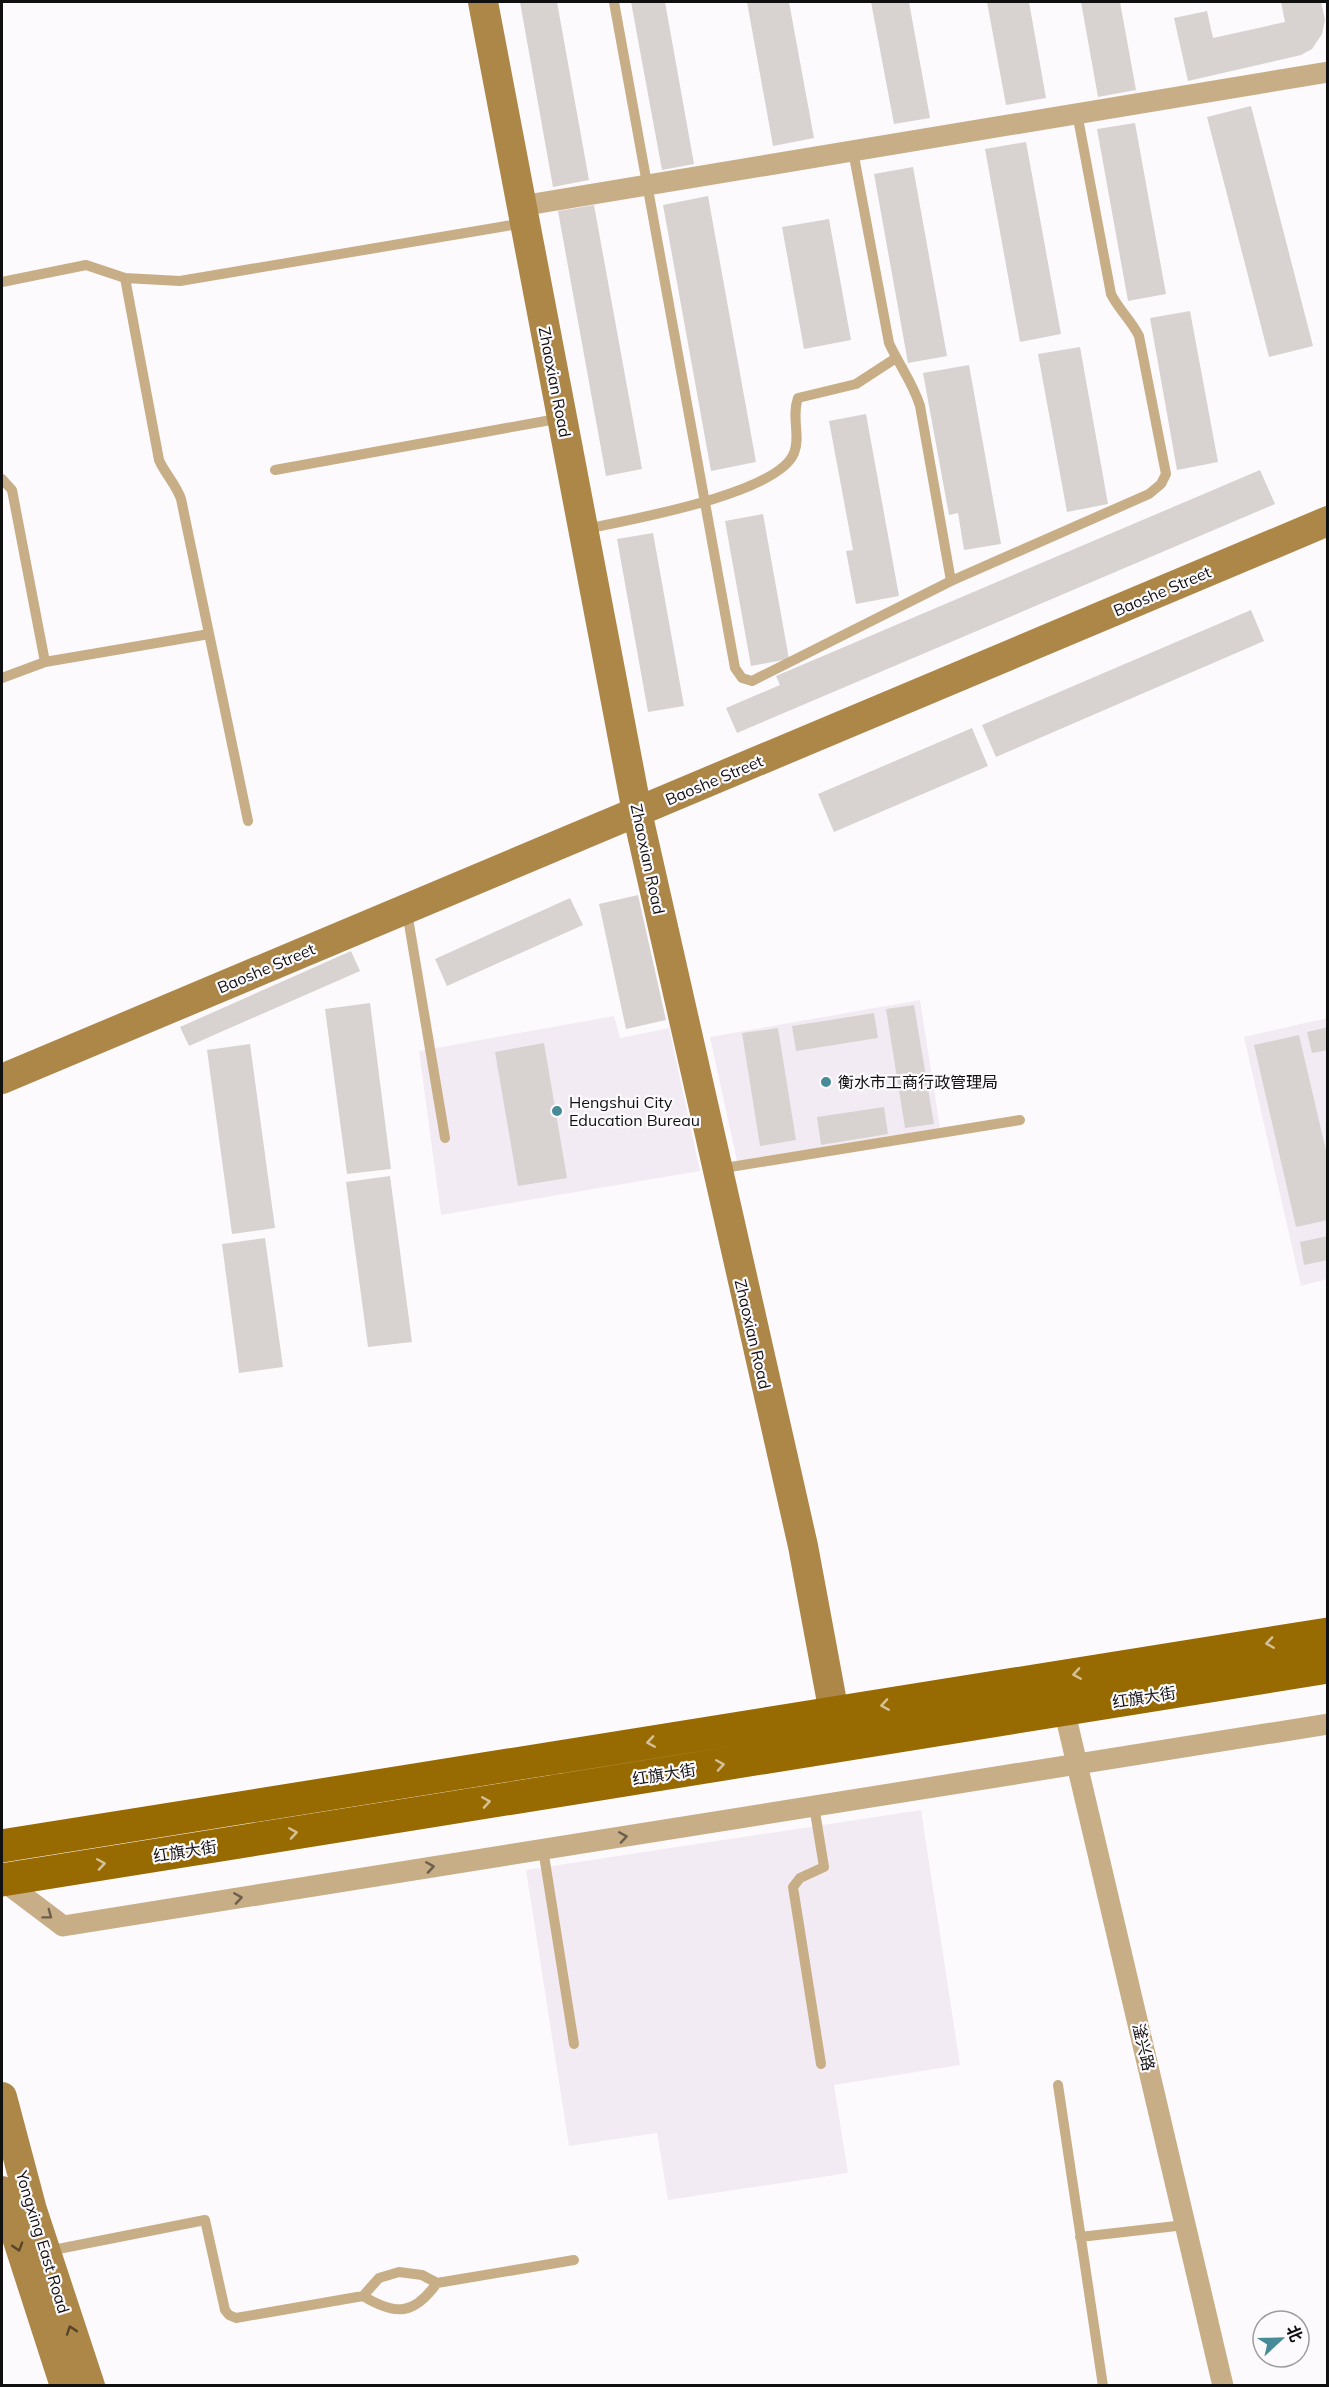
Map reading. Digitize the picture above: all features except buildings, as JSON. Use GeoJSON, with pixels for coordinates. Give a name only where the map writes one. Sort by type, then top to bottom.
{"type":"FeatureCollection","features":[{"type":"Feature","properties":{"kind":"main road","name":"红旗大街"},"geometry":{"type":"LineString","coordinates":[[2,1846],[1328,1634]]}},
{"type":"Feature","properties":{"kind":"main road","name":"红旗大街"},"geometry":{"type":"LineString","coordinates":[[2,1880],[1328,1667]]}},
{"type":"Feature","properties":{"kind":"street","name":"Zhaoxian Road"},"geometry":{"type":"LineString","coordinates":[[483,2],[637,812],[803,1546],[834,1713]]}},
{"type":"Feature","properties":{"kind":"street"},"geometry":{"type":"LineString","coordinates":[[523,215],[648,185],[1328,72]]}},
{"type":"Feature","properties":{"kind":"street","name":"Baoshe Street"},"geometry":{"type":"LineString","coordinates":[[2,1079],[1328,521]]}},
{"type":"Feature","properties":{"kind":"street","name":"滏兴路"},"geometry":{"type":"LineString","coordinates":[[1064,1709],[1223,2385]]}},
{"type":"Feature","properties":{"kind":"street"},"geometry":{"type":"LineString","coordinates":[[2,1880],[63,1926],[1328,1724]]}},
{"type":"Feature","properties":{"kind":"street","name":"Yongxing East Road"},"geometry":{"type":"LineString","coordinates":[[2,2097],[45,2252],[90,2385]]}},
{"type":"Feature","properties":{"kind":"street","name":"Yongxing East Road"},"geometry":{"type":"LineString","coordinates":[[2,2191],[65,2385]]}},
{"type":"Feature","properties":{"kind":"lane"},"geometry":{"type":"LineString","coordinates":[[614,2],[735,668],[742,678],[752,681],[951,581],[1149,494],[1161,484],[1166,474],[1139,336],[1133,324],[1118,309],[1112,294],[1077,113]]}},
{"type":"Feature","properties":{"kind":"lane"},"geometry":{"type":"LineString","coordinates":[[853,151],[889,343],[914,387],[920,406],[951,581]]}},
{"type":"Feature","properties":{"kind":"lane"},"geometry":{"type":"LineString","coordinates":[[2,282],[86,265],[125,278],[180,280],[523,215]]}},
{"type":"Feature","properties":{"kind":"lane"},"geometry":{"type":"LineString","coordinates":[[125,278],[159,460],[182,499],[248,821]]}},
{"type":"Feature","properties":{"kind":"lane"},"geometry":{"type":"LineString","coordinates":[[583,530],[672,511],[763,481],[783,468],[794,454],[796,442],[794,410],[798,398],[856,384],[896,358]]}},
{"type":"Feature","properties":{"kind":"lane"},"geometry":{"type":"LineString","coordinates":[[275,470],[562,418]]}},
{"type":"Feature","properties":{"kind":"lane"},"geometry":{"type":"LineString","coordinates":[[2,479],[12,490],[45,662]]}},
{"type":"Feature","properties":{"kind":"lane"},"geometry":{"type":"LineString","coordinates":[[2,678],[45,662],[209,634]]}},
{"type":"Feature","properties":{"kind":"lane"},"geometry":{"type":"LineString","coordinates":[[406,909],[445,1138]]}},
{"type":"Feature","properties":{"kind":"lane"},"geometry":{"type":"LineString","coordinates":[[716,1169],[1020,1120]]}},
{"type":"Feature","properties":{"kind":"lane"},"geometry":{"type":"LineString","coordinates":[[814,1806],[824,1867],[800,1878],[794,1887],[821,2064]]}},
{"type":"Feature","properties":{"kind":"lane"},"geometry":{"type":"LineString","coordinates":[[543,1850],[574,2044]]}},
{"type":"Feature","properties":{"kind":"lane"},"geometry":{"type":"LineString","coordinates":[[1058,2085],[1103,2385]]}},
{"type":"Feature","properties":{"kind":"lane"},"geometry":{"type":"LineString","coordinates":[[45,2252],[205,2220],[225,2310],[236,2319],[363,2296],[379,2278],[399,2272],[422,2275],[437,2283],[574,2260]]}},
{"type":"Feature","properties":{"kind":"lane"},"geometry":{"type":"LineString","coordinates":[[1080,2237],[1185,2225]]}},
{"type":"Feature","properties":{"kind":"lane"},"geometry":{"type":"LineString","coordinates":[[363,2296],[378,2305],[389,2308],[410,2308],[418,2305],[437,2283]]}},
{"type":"Feature","properties":{"kind":"shaded area","name":"衡水市工商行政管理局"},"geometry":{"type":"Polygon","coordinates":[[[920,1000],[940,1128],[737,1161],[710,1037],[920,1000]]]}},
{"type":"Feature","properties":{"kind":"shaded area","name":"Hengshui City Education Bureau"},"geometry":{"type":"Polygon","coordinates":[[[614,1016],[620,1038],[669,1028],[700,1171],[441,1215],[419,1051],[614,1016]]]}},
{"type":"Feature","properties":{"kind":"shaded area"},"geometry":{"type":"Polygon","coordinates":[[[1327,1018],[1327,1279],[1301,1286],[1244,1037],[1327,1018]]]}},
{"type":"Feature","properties":{"kind":"shaded area"},"geometry":{"type":"Polygon","coordinates":[[[921,1810],[960,2065],[834,2085],[848,2173],[668,2200],[657,2133],[569,2146],[526,1870],[921,1810]]]}},
{"type":"Feature","properties":{"kind":"place","name":"衡水市工商行政管理局"},"geometry":{"type":"Point","coordinates":[826,1082]}},
{"type":"Feature","properties":{"kind":"place","name":"Hengshui City Education Bureau"},"geometry":{"type":"Point","coordinates":[557,1111]}}]}
